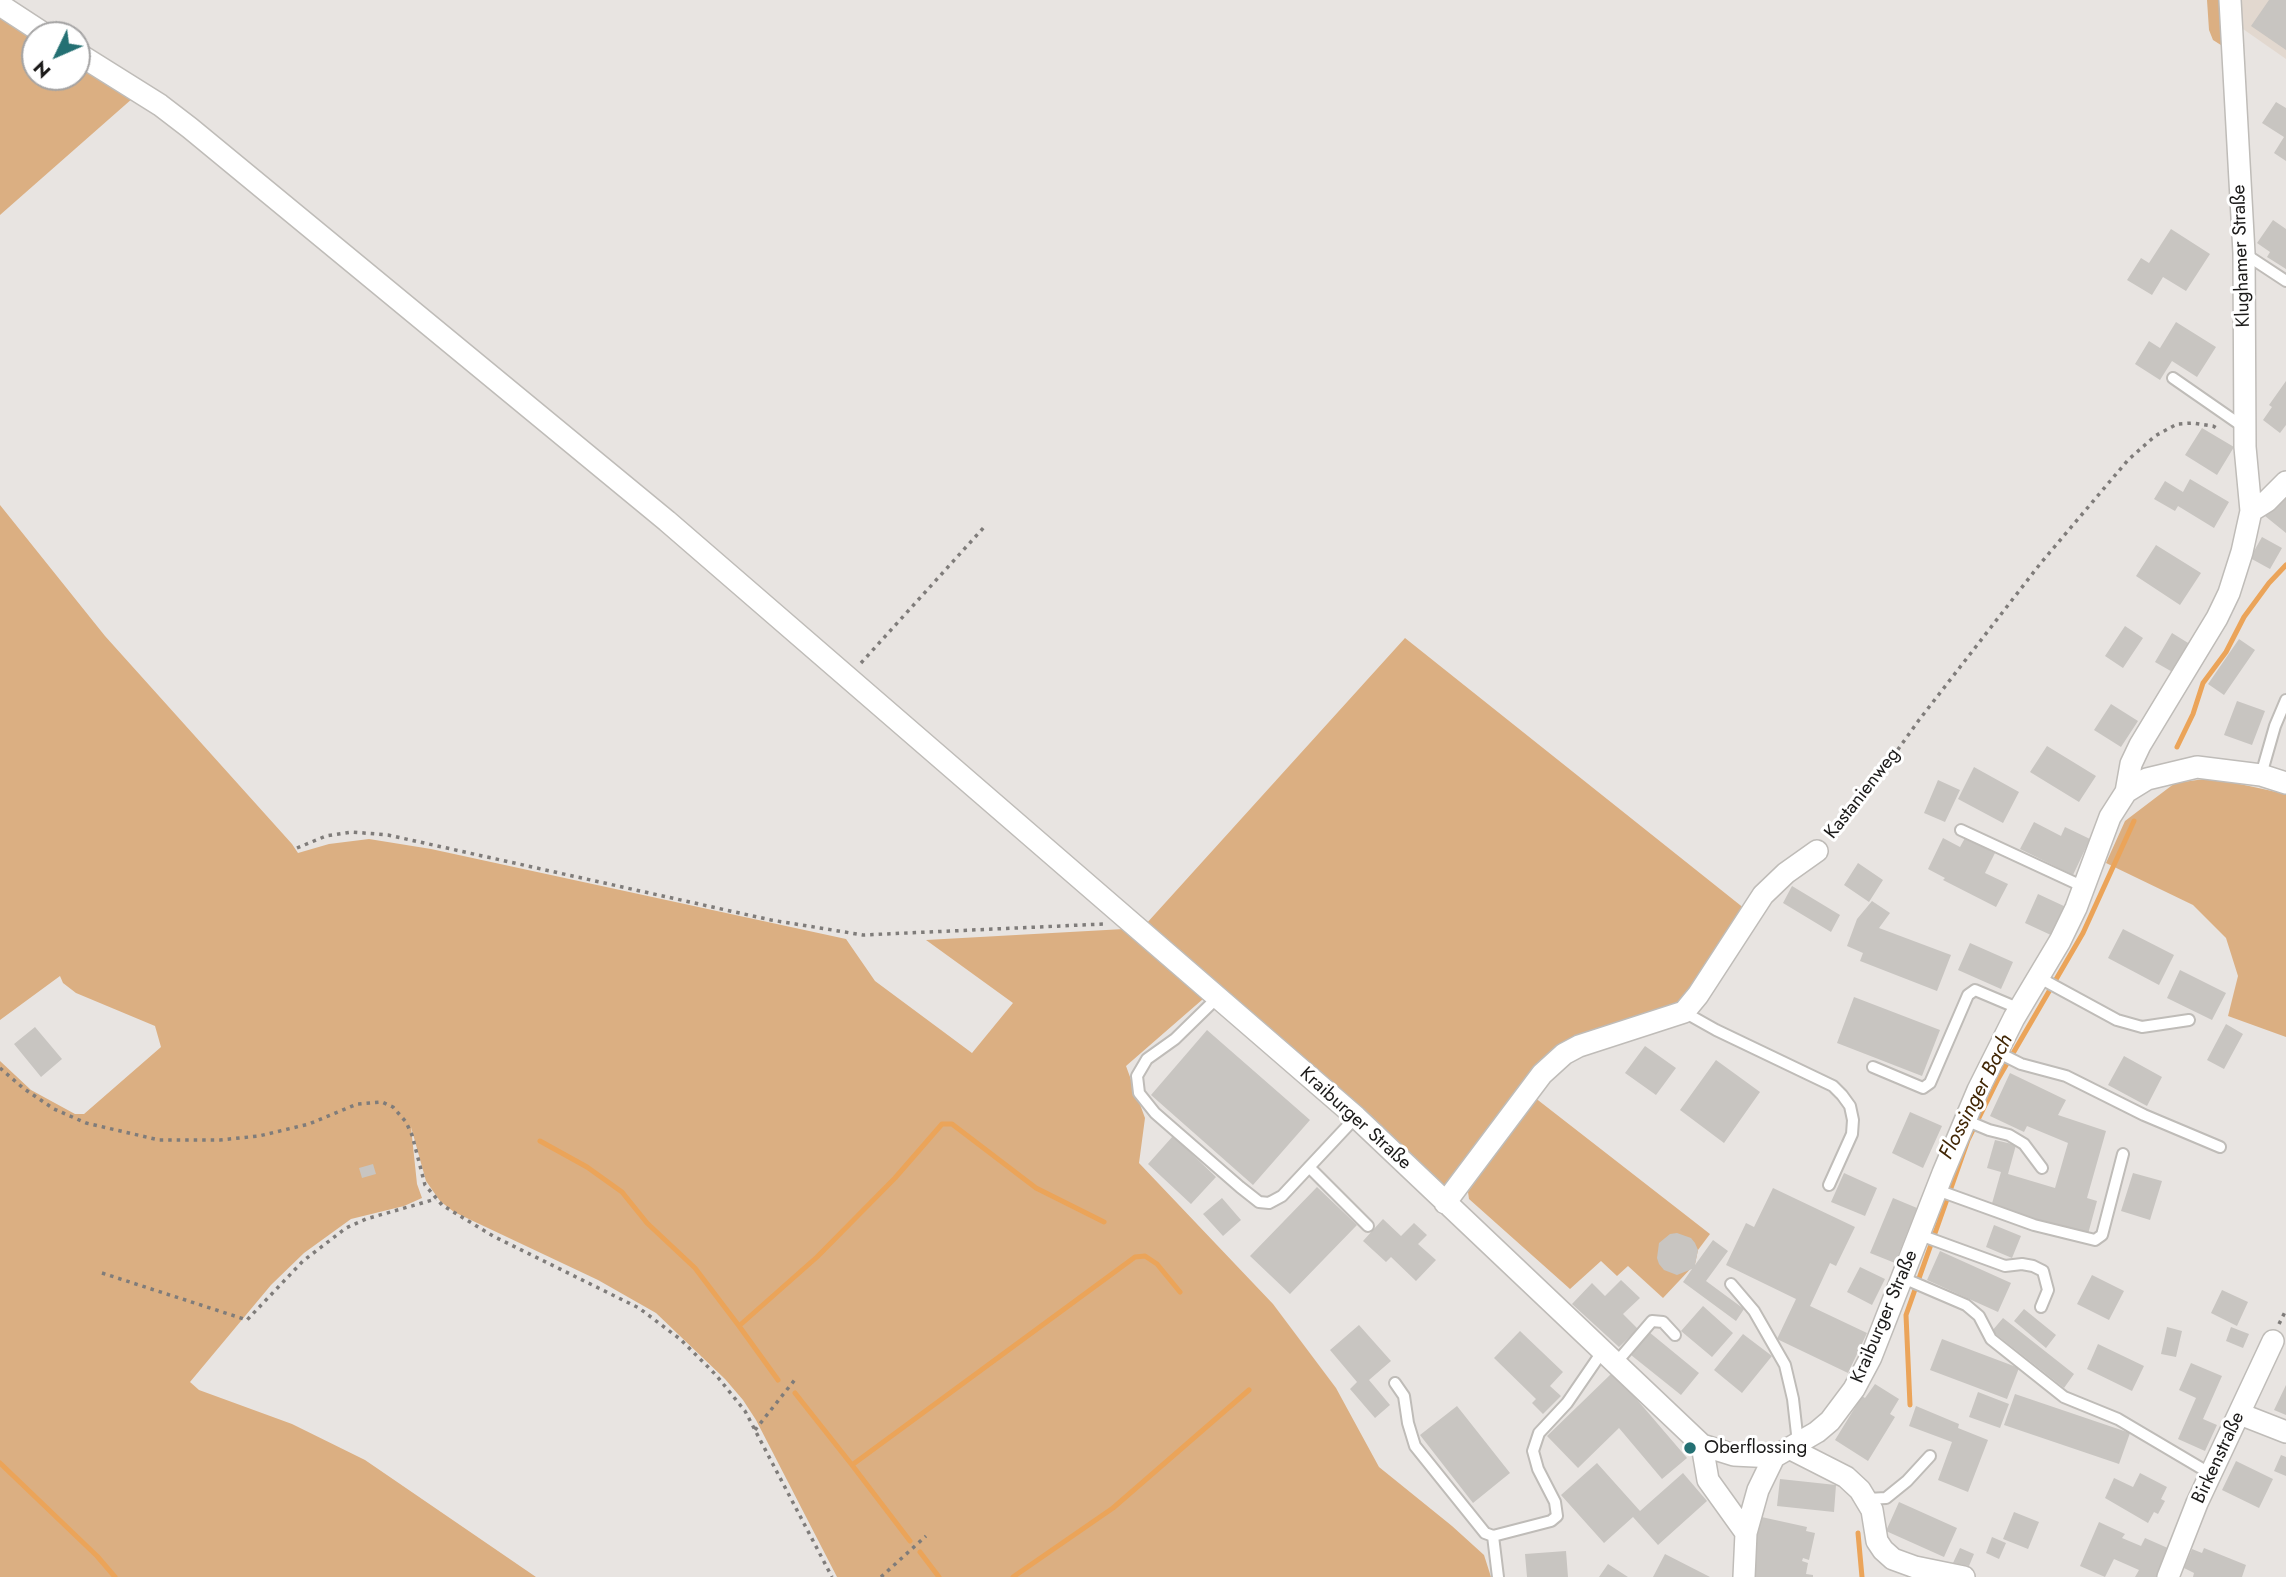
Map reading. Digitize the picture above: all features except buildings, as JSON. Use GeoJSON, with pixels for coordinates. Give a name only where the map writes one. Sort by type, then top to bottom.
{"type":"FeatureCollection","features":[{"type":"Feature","properties":{"kind":"street","name":"Klughamer Straße"},"geometry":{"type":"LineString","coordinates":[[2126,792],[2131,764],[2140,745],[2217,618],[2229,593],[2251,511],[2245,437],[2244,253],[2230,0]]}},
{"type":"Feature","properties":{"kind":"street"},"geometry":{"type":"LineString","coordinates":[[0,5],[25,21]]}},
{"type":"Feature","properties":{"kind":"street","name":"Kraiburger Straße"},"geometry":{"type":"LineString","coordinates":[[91,62],[150,98],[190,128],[667,522],[1356,1117],[1702,1445],[1734,1455],[1787,1449],[1830,1420],[1854,1389],[1906,1279],[1967,1121],[2020,1009],[2041,979],[2060,941],[2110,817],[2126,792]]}},
{"type":"Feature","properties":{"kind":"street"},"geometry":{"type":"LineString","coordinates":[[2251,511],[2267,501],[2286,482]]}},
{"type":"Feature","properties":{"kind":"street"},"geometry":{"type":"LineString","coordinates":[[2126,792],[2147,779],[2182,769],[2213,768],[2261,775],[2286,783]]}},
{"type":"Feature","properties":{"kind":"street","name":"Kastanienweg"},"geometry":{"type":"LineString","coordinates":[[1684,1012],[1763,895],[1786,873],[1817,851]]}},
{"type":"Feature","properties":{"kind":"street"},"geometry":{"type":"LineString","coordinates":[[1445,1203],[1530,1088],[1564,1055],[1606,1036],[1684,1012]]}},
{"type":"Feature","properties":{"kind":"street","name":"Birkenstraße"},"geometry":{"type":"LineString","coordinates":[[2168,1577],[2197,1503],[2273,1341]]}},
{"type":"Feature","properties":{"kind":"street"},"geometry":{"type":"LineString","coordinates":[[2240,1414],[2286,1432]]}},
{"type":"Feature","properties":{"kind":"street"},"geometry":{"type":"LineString","coordinates":[[1702,1445],[1708,1480],[1746,1533]]}},
{"type":"Feature","properties":{"kind":"street"},"geometry":{"type":"LineString","coordinates":[[1744,1577],[1746,1533],[1758,1490],[1787,1449],[1846,1477],[1867,1499],[1872,1510],[1877,1541],[1893,1559],[1915,1567],[1964,1577]]}},
{"type":"Feature","properties":{"kind":"lane"},"geometry":{"type":"LineString","coordinates":[[2244,253],[2286,281]]}},
{"type":"Feature","properties":{"kind":"lane"},"geometry":{"type":"LineString","coordinates":[[2173,378],[2245,437]]}},
{"type":"Feature","properties":{"kind":"lane"},"geometry":{"type":"LineString","coordinates":[[2261,775],[2275,726],[2286,700]]}},
{"type":"Feature","properties":{"kind":"lane"},"geometry":{"type":"LineString","coordinates":[[1961,830],[2084,887]]}},
{"type":"Feature","properties":{"kind":"lane"},"geometry":{"type":"LineString","coordinates":[[2041,979],[2117,1020],[2142,1027],[2189,1020]]}},
{"type":"Feature","properties":{"kind":"lane"},"geometry":{"type":"LineString","coordinates":[[1873,1067],[1923,1088],[1930,1083],[1968,995],[1975,990],[2020,1009]]}},
{"type":"Feature","properties":{"kind":"lane"},"geometry":{"type":"LineString","coordinates":[[1218,997],[1175,1039],[1147,1059],[1137,1076],[1139,1093],[1155,1113],[1259,1202],[1269,1203],[1282,1196],[1356,1117]]}},
{"type":"Feature","properties":{"kind":"lane"},"geometry":{"type":"LineString","coordinates":[[1684,1012],[1833,1086],[1842,1095],[1850,1106],[1852,1134],[1829,1185]]}},
{"type":"Feature","properties":{"kind":"lane"},"geometry":{"type":"LineString","coordinates":[[1999,1053],[2021,1064],[2066,1076],[2144,1115],[2220,1147]]}},
{"type":"Feature","properties":{"kind":"lane"},"geometry":{"type":"LineString","coordinates":[[1967,1121],[2009,1135],[2024,1144],[2042,1168]]}},
{"type":"Feature","properties":{"kind":"lane"},"geometry":{"type":"LineString","coordinates":[[1940,1191],[2034,1224],[2095,1240],[2102,1235],[2123,1154]]}},
{"type":"Feature","properties":{"kind":"lane"},"geometry":{"type":"LineString","coordinates":[[1309,1167],[1368,1226]]}},
{"type":"Feature","properties":{"kind":"lane"},"geometry":{"type":"LineString","coordinates":[[1922,1236],[2005,1266],[2022,1264],[2043,1271],[2048,1290],[2041,1307]]}},
{"type":"Feature","properties":{"kind":"lane"},"geometry":{"type":"LineString","coordinates":[[1906,1279],[1966,1305],[1979,1316],[1991,1339],[2064,1397],[2118,1419],[2211,1474]]}},
{"type":"Feature","properties":{"kind":"lane"},"geometry":{"type":"LineString","coordinates":[[1731,1284],[1754,1311],[1785,1365],[1793,1399],[1787,1449]]}},
{"type":"Feature","properties":{"kind":"lane"},"geometry":{"type":"LineString","coordinates":[[1395,1383],[1404,1396],[1415,1446],[1485,1533],[1493,1536],[1550,1521],[1557,1516],[1555,1502],[1538,1469],[1533,1451],[1539,1433],[1567,1402],[1608,1358],[1653,1321],[1663,1322],[1675,1335]]}},
{"type":"Feature","properties":{"kind":"lane"},"geometry":{"type":"LineString","coordinates":[[1867,1499],[1886,1498],[1908,1481],[1930,1456]]}},
{"type":"Feature","properties":{"kind":"lane"},"geometry":{"type":"LineString","coordinates":[[1493,1536],[1498,1577]]}},
{"type":"Feature","properties":{"kind":"path","name":"Kastanienweg"},"geometry":{"type":"LineString","coordinates":[[1817,851],[1858,804],[1919,720],[2040,564],[2128,460],[2155,436],[2177,424],[2213,426],[2245,437]]}},
{"type":"Feature","properties":{"kind":"path"},"geometry":{"type":"LineString","coordinates":[[848,678],[986,525]]}},
{"type":"Feature","properties":{"kind":"path"},"geometry":{"type":"LineString","coordinates":[[297,848],[326,836],[352,832],[388,835],[771,920],[863,935],[1109,924],[1128,920]]}},
{"type":"Feature","properties":{"kind":"path"},"geometry":{"type":"LineString","coordinates":[[0,1068],[54,1109],[86,1123],[159,1140],[220,1140],[259,1136],[309,1124],[357,1104],[382,1102],[393,1107],[406,1122],[412,1135],[425,1185],[451,1212],[492,1236],[611,1292],[658,1320],[724,1384],[745,1411],[832,1577]]}},
{"type":"Feature","properties":{"kind":"path"},"geometry":{"type":"LineString","coordinates":[[102,1273],[247,1320],[303,1261],[346,1228],[366,1219],[436,1199]]}},
{"type":"Feature","properties":{"kind":"path"},"geometry":{"type":"LineString","coordinates":[[754,1430],[797,1377]]}},
{"type":"Feature","properties":{"kind":"path"},"geometry":{"type":"LineString","coordinates":[[881,1577],[926,1536]]}},
{"type":"Feature","properties":{"kind":"shaded area"},"geometry":{"type":"Polygon","coordinates":[[[2207,0],[2223,0],[2224,47],[2213,40],[2209,30],[2207,0]]]}},
{"type":"Feature","properties":{"kind":"shaded area"},"geometry":{"type":"Polygon","coordinates":[[[2223,0],[2286,0],[2286,59],[2223,15],[2223,0]]]}},
{"type":"Feature","properties":{"kind":"shaded area"},"geometry":{"type":"Polygon","coordinates":[[[0,18],[21,31],[21,91],[91,91],[91,72],[133,98],[0,215],[0,18]]]}},
{"type":"Feature","properties":{"kind":"shaded area"},"geometry":{"type":"Polygon","coordinates":[[[0,505],[105,636],[298,853],[329,844],[369,839],[431,849],[846,939],[875,981],[972,1053],[1013,1003],[926,940],[1124,929],[1203,999],[1126,1066],[1145,1118],[1139,1163],[1273,1304],[1336,1388],[1379,1467],[1484,1555],[1491,1577],[837,1577],[756,1420],[725,1379],[656,1313],[598,1280],[454,1212],[440,1201],[426,1181],[411,1127],[417,1184],[422,1198],[404,1206],[351,1219],[304,1253],[271,1285],[190,1382],[199,1390],[292,1424],[365,1460],[536,1577],[0,1577],[0,1061],[31,1090],[75,1114],[84,1114],[161,1047],[155,1026],[76,993],[63,983],[60,976],[0,1020],[0,505]]]}},
{"type":"Feature","properties":{"kind":"shaded area"},"geometry":{"type":"Polygon","coordinates":[[[1405,638],[1745,909],[1684,1006],[1568,1047],[1449,1191],[1323,1074],[1146,924],[1405,638]]]}},
{"type":"Feature","properties":{"kind":"shaded area"},"geometry":{"type":"Polygon","coordinates":[[[2212,778],[2286,794],[2286,1037],[2228,1016],[2238,976],[2226,938],[2193,905],[2106,863],[2125,821],[2175,783],[2212,778]]]}},
{"type":"Feature","properties":{"kind":"shaded area"},"geometry":{"type":"Polygon","coordinates":[[[1534,1097],[1710,1234],[1698,1250],[1695,1264],[1663,1298],[1628,1266],[1617,1276],[1601,1261],[1570,1289],[1469,1199],[1468,1192],[1534,1097]]]}},
{"type":"Feature","properties":{"kind":"waterway"},"geometry":{"type":"LineString","coordinates":[[2177,747],[2193,714],[2203,683],[2226,652],[2244,617],[2286,565]]}},
{"type":"Feature","properties":{"kind":"waterway","name":"Flossinger Bach"},"geometry":{"type":"LineString","coordinates":[[1910,1405],[1906,1315],[1968,1140],[1998,1079],[2083,933],[2134,821]]}},
{"type":"Feature","properties":{"kind":"waterway"},"geometry":{"type":"LineString","coordinates":[[540,1141],[587,1167],[622,1192],[647,1223],[695,1268],[739,1326],[817,1257],[895,1178],[942,1124],[952,1124],[1036,1188],[1104,1222]]}},
{"type":"Feature","properties":{"kind":"waterway"},"geometry":{"type":"LineString","coordinates":[[795,1393],[852,1465],[1135,1257],[1145,1256],[1157,1264],[1180,1292]]}},
{"type":"Feature","properties":{"kind":"waterway"},"geometry":{"type":"LineString","coordinates":[[739,1326],[778,1380]]}},
{"type":"Feature","properties":{"kind":"waterway"},"geometry":{"type":"LineString","coordinates":[[1013,1577],[1113,1508],[1249,1390]]}},
{"type":"Feature","properties":{"kind":"waterway","name":"Flossinger Bach"},"geometry":{"type":"LineString","coordinates":[[0,1463],[97,1556],[115,1577]]}},
{"type":"Feature","properties":{"kind":"waterway"},"geometry":{"type":"LineString","coordinates":[[852,1465],[910,1541]]}},
{"type":"Feature","properties":{"kind":"waterway","name":"Flossinger Bach"},"geometry":{"type":"LineString","coordinates":[[1858,1533],[1862,1577]]}},
{"type":"Feature","properties":{"kind":"waterway"},"geometry":{"type":"LineString","coordinates":[[920,1552],[939,1577]]}},
{"type":"Feature","properties":{"kind":"place","name":"Oberflossing"},"geometry":{"type":"Point","coordinates":[1690,1448]}}]}
